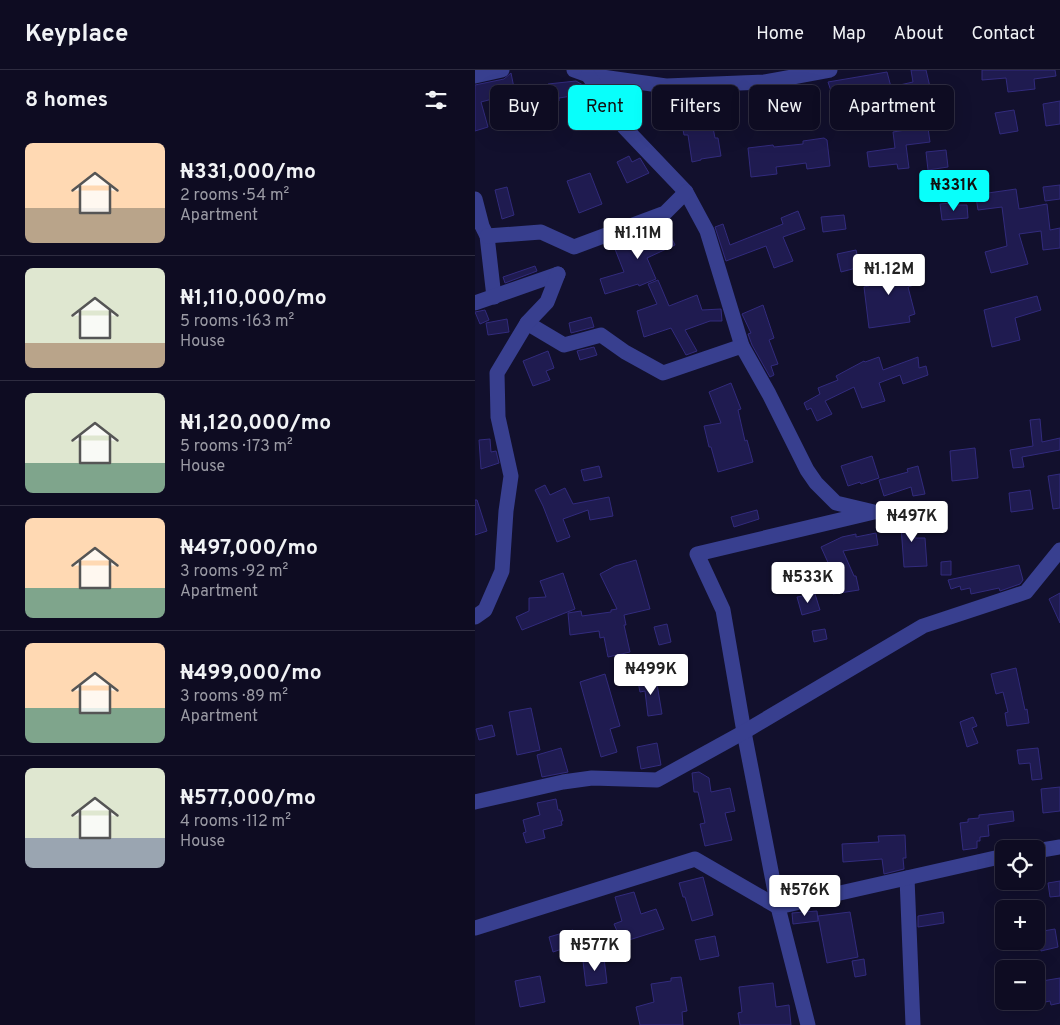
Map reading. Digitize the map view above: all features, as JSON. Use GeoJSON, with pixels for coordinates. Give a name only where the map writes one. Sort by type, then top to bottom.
{"type":"FeatureCollection","features":[{"type":"Feature","properties":{"kind":"street"},"geometry":{"type":"LineString","coordinates":[[475,76],[502,70]]}},
{"type":"Feature","properties":{"kind":"street"},"geometry":{"type":"LineString","coordinates":[[581,73],[665,86],[765,82],[830,70]]}},
{"type":"Feature","properties":{"kind":"street"},"geometry":{"type":"LineString","coordinates":[[581,73],[625,127],[685,192],[707,231],[742,346],[769,394],[807,470],[816,483],[836,503],[874,512],[697,554],[723,610],[744,732],[778,907],[808,1025]]}},
{"type":"Feature","properties":{"kind":"street"},"geometry":{"type":"LineString","coordinates":[[487,236],[541,232],[574,247],[665,213],[685,192]]}},
{"type":"Feature","properties":{"kind":"street"},"geometry":{"type":"LineString","coordinates":[[475,199],[482,226],[487,236],[494,297]]}},
{"type":"Feature","properties":{"kind":"street"},"geometry":{"type":"LineString","coordinates":[[475,304],[558,274],[547,302],[527,322],[497,373],[498,417],[511,476],[502,571],[485,610],[475,618]]}},
{"type":"Feature","properties":{"kind":"street"},"geometry":{"type":"LineString","coordinates":[[527,322],[564,345],[601,336],[663,373],[742,346]]}},
{"type":"Feature","properties":{"kind":"street"},"geometry":{"type":"LineString","coordinates":[[475,802],[563,782],[592,778],[657,780],[744,732],[923,626],[1026,592],[1060,550]]}},
{"type":"Feature","properties":{"kind":"street"},"geometry":{"type":"LineString","coordinates":[[1045,850],[1060,847]]}},
{"type":"Feature","properties":{"kind":"street"},"geometry":{"type":"LineString","coordinates":[[475,928],[695,860],[778,907],[995,858]]}},
{"type":"Feature","properties":{"kind":"street"},"geometry":{"type":"LineString","coordinates":[[907,878],[913,1025]]}},
{"type":"Feature","properties":{"kind":"building"},"geometry":{"type":"Polygon","coordinates":[[[911,70],[926,70],[930,85],[900,85],[913,82],[911,70]]]}},
{"type":"Feature","properties":{"kind":"building"},"geometry":{"type":"Polygon","coordinates":[[[982,70],[1055,70],[1056,76],[1034,79],[1035,89],[1008,92],[1006,78],[982,80],[982,70]]]}},
{"type":"Feature","properties":{"kind":"building"},"geometry":{"type":"Polygon","coordinates":[[[887,72],[890,85],[830,85],[830,88],[828,82],[887,72]]]}},
{"type":"Feature","properties":{"kind":"building"},"geometry":{"type":"Polygon","coordinates":[[[511,73],[513,85],[490,85],[490,100],[481,102],[488,127],[475,131],[475,85],[504,79],[511,73]]]}},
{"type":"Feature","properties":{"kind":"building"},"geometry":{"type":"Polygon","coordinates":[[[576,81],[583,85],[568,85],[568,97],[559,98],[558,101],[558,85],[548,84],[576,81]]]}},
{"type":"Feature","properties":{"kind":"building"},"geometry":{"type":"Polygon","coordinates":[[[1060,101],[1060,124],[1046,126],[1043,104],[1060,101]]]}},
{"type":"Feature","properties":{"kind":"building"},"geometry":{"type":"Polygon","coordinates":[[[1014,110],[1018,131],[1000,134],[995,113],[1014,110]]]}},
{"type":"Feature","properties":{"kind":"building"},"geometry":{"type":"Polygon","coordinates":[[[683,130],[713,130],[715,138],[718,138],[721,156],[692,162],[688,135],[684,135],[683,130]]]}},
{"type":"Feature","properties":{"kind":"building"},"geometry":{"type":"Polygon","coordinates":[[[928,130],[930,142],[906,145],[909,168],[898,169],[897,164],[869,167],[867,152],[895,148],[893,132],[928,130]]]}},
{"type":"Feature","properties":{"kind":"building"},"geometry":{"type":"Polygon","coordinates":[[[824,138],[827,140],[830,166],[807,169],[806,163],[776,167],[777,174],[751,177],[748,148],[803,144],[803,141],[824,138]]]}},
{"type":"Feature","properties":{"kind":"building"},"geometry":{"type":"Polygon","coordinates":[[[946,150],[948,167],[928,170],[926,152],[946,150]]]}},
{"type":"Feature","properties":{"kind":"building"},"geometry":{"type":"Polygon","coordinates":[[[629,156],[632,162],[640,158],[649,173],[627,183],[617,162],[629,156]]]}},
{"type":"Feature","properties":{"kind":"building"},"geometry":{"type":"Polygon","coordinates":[[[590,173],[602,204],[579,213],[567,181],[590,173]]]}},
{"type":"Feature","properties":{"kind":"building"},"geometry":{"type":"Polygon","coordinates":[[[1060,185],[1060,199],[1045,201],[1043,187],[1060,185]]]}},
{"type":"Feature","properties":{"kind":"building"},"geometry":{"type":"Polygon","coordinates":[[[507,187],[514,215],[502,219],[495,190],[507,187]]]}},
{"type":"Feature","properties":{"kind":"building"},"geometry":{"type":"Polygon","coordinates":[[[1016,189],[1019,209],[1047,204],[1050,230],[1060,228],[1060,248],[1043,250],[1041,231],[1019,234],[1028,264],[991,273],[985,252],[1007,246],[1002,207],[978,210],[975,191],[987,190],[988,193],[1016,189]]]}},
{"type":"Feature","properties":{"kind":"building"},"geometry":{"type":"Polygon","coordinates":[[[951,203],[951,205],[967,205],[968,218],[942,220],[940,204],[951,203]]]}},
{"type":"Feature","properties":{"kind":"building"},"geometry":{"type":"Polygon","coordinates":[[[798,211],[805,229],[783,237],[793,261],[774,268],[766,246],[726,261],[715,227],[723,224],[730,245],[783,224],[781,218],[798,211]]]}},
{"type":"Feature","properties":{"kind":"building"},"geometry":{"type":"Polygon","coordinates":[[[844,215],[846,229],[823,232],[821,217],[844,215]]]}},
{"type":"Feature","properties":{"kind":"building"},"geometry":{"type":"Polygon","coordinates":[[[664,223],[675,245],[647,258],[656,279],[639,286],[638,284],[605,294],[600,279],[624,272],[613,244],[623,240],[625,245],[654,235],[651,228],[664,223]]]}},
{"type":"Feature","properties":{"kind":"building"},"geometry":{"type":"Polygon","coordinates":[[[856,250],[860,267],[841,272],[837,254],[856,250]]]}},
{"type":"Feature","properties":{"kind":"building"},"geometry":{"type":"Polygon","coordinates":[[[898,263],[902,276],[917,272],[920,283],[908,287],[915,314],[909,316],[910,322],[869,328],[864,287],[869,286],[865,273],[898,263]]]}},
{"type":"Feature","properties":{"kind":"building"},"geometry":{"type":"Polygon","coordinates":[[[535,266],[537,271],[505,283],[503,277],[535,266]]]}},
{"type":"Feature","properties":{"kind":"building"},"geometry":{"type":"Polygon","coordinates":[[[658,280],[669,306],[697,295],[702,310],[721,309],[722,321],[710,321],[685,330],[697,351],[686,355],[671,328],[644,337],[637,311],[657,304],[648,284],[658,280]]]}},
{"type":"Feature","properties":{"kind":"building"},"geometry":{"type":"Polygon","coordinates":[[[1037,296],[1041,310],[1015,318],[1020,340],[992,347],[984,310],[1037,296]]]}},
{"type":"Feature","properties":{"kind":"building"},"geometry":{"type":"Polygon","coordinates":[[[763,305],[774,338],[769,340],[778,364],[771,366],[774,375],[770,377],[752,345],[748,334],[751,333],[742,314],[763,305]]]}},
{"type":"Feature","properties":{"kind":"building"},"geometry":{"type":"Polygon","coordinates":[[[485,310],[489,320],[480,324],[475,312],[485,310]]]}},
{"type":"Feature","properties":{"kind":"building"},"geometry":{"type":"Polygon","coordinates":[[[591,317],[594,327],[571,333],[569,323],[591,317]]]}},
{"type":"Feature","properties":{"kind":"building"},"geometry":{"type":"Polygon","coordinates":[[[507,319],[509,332],[488,335],[486,323],[507,319]]]}},
{"type":"Feature","properties":{"kind":"building"},"geometry":{"type":"Polygon","coordinates":[[[594,347],[597,355],[580,360],[577,351],[594,347]]]}},
{"type":"Feature","properties":{"kind":"building"},"geometry":{"type":"Polygon","coordinates":[[[548,351],[554,368],[546,371],[550,380],[533,386],[523,361],[548,351]]]}},
{"type":"Feature","properties":{"kind":"building"},"geometry":{"type":"Polygon","coordinates":[[[879,357],[883,370],[918,357],[919,368],[926,366],[928,375],[903,384],[900,375],[879,383],[885,401],[862,408],[854,387],[825,401],[832,414],[817,421],[811,408],[807,410],[804,403],[820,394],[818,388],[838,380],[836,376],[864,361],[879,357]]]}},
{"type":"Feature","properties":{"kind":"building"},"geometry":{"type":"Polygon","coordinates":[[[731,383],[741,409],[738,410],[745,441],[747,440],[753,462],[718,472],[704,426],[721,423],[709,392],[731,383]]]}},
{"type":"Feature","properties":{"kind":"building"},"geometry":{"type":"Polygon","coordinates":[[[1040,419],[1042,442],[1060,438],[1060,450],[1022,457],[1024,467],[1013,468],[1010,450],[1033,446],[1030,420],[1040,419]]]}},
{"type":"Feature","properties":{"kind":"building"},"geometry":{"type":"Polygon","coordinates":[[[490,439],[491,452],[496,451],[499,463],[481,469],[479,440],[490,439]]]}},
{"type":"Feature","properties":{"kind":"building"},"geometry":{"type":"Polygon","coordinates":[[[975,448],[978,478],[952,481],[950,451],[975,448]]]}},
{"type":"Feature","properties":{"kind":"building"},"geometry":{"type":"Polygon","coordinates":[[[872,456],[879,478],[848,486],[841,466],[872,456]]]}},
{"type":"Feature","properties":{"kind":"building"},"geometry":{"type":"Polygon","coordinates":[[[599,466],[602,477],[584,481],[581,470],[599,466]]]}},
{"type":"Feature","properties":{"kind":"building"},"geometry":{"type":"Polygon","coordinates":[[[918,466],[925,494],[913,496],[911,487],[884,496],[879,480],[908,472],[907,469],[918,466]]]}},
{"type":"Feature","properties":{"kind":"building"},"geometry":{"type":"Polygon","coordinates":[[[1060,474],[1060,508],[1053,509],[1048,476],[1060,474]]]}},
{"type":"Feature","properties":{"kind":"building"},"geometry":{"type":"Polygon","coordinates":[[[545,485],[550,495],[565,488],[573,504],[609,497],[613,516],[590,520],[588,510],[563,519],[570,537],[557,542],[535,490],[545,485]]]}},
{"type":"Feature","properties":{"kind":"building"},"geometry":{"type":"Polygon","coordinates":[[[1030,490],[1033,509],[1011,512],[1009,493],[1030,490]]]}},
{"type":"Feature","properties":{"kind":"building"},"geometry":{"type":"Polygon","coordinates":[[[475,500],[477,500],[487,531],[475,535],[475,500]]]}},
{"type":"Feature","properties":{"kind":"building"},"geometry":{"type":"Polygon","coordinates":[[[757,510],[759,519],[734,527],[731,517],[757,510]]]}},
{"type":"Feature","properties":{"kind":"building"},"geometry":{"type":"Polygon","coordinates":[[[913,512],[915,538],[925,538],[927,566],[904,567],[900,513],[913,512]]]}},
{"type":"Feature","properties":{"kind":"building"},"geometry":{"type":"Polygon","coordinates":[[[876,533],[878,545],[843,551],[854,576],[856,576],[859,590],[833,594],[830,578],[835,578],[821,547],[842,537],[856,534],[856,537],[876,533]]]}},
{"type":"Feature","properties":{"kind":"building"},"geometry":{"type":"Polygon","coordinates":[[[636,560],[650,609],[624,615],[626,625],[624,625],[630,652],[608,657],[604,637],[600,638],[599,631],[570,635],[568,613],[581,611],[582,616],[611,612],[611,610],[617,609],[600,574],[615,566],[636,560]]]}},
{"type":"Feature","properties":{"kind":"building"},"geometry":{"type":"Polygon","coordinates":[[[951,561],[951,575],[941,575],[941,562],[951,561]]]}},
{"type":"Feature","properties":{"kind":"building"},"geometry":{"type":"Polygon","coordinates":[[[1019,565],[1023,580],[1020,584],[1000,591],[999,588],[971,594],[970,588],[961,590],[960,586],[951,589],[948,580],[1019,565]]]}},
{"type":"Feature","properties":{"kind":"building"},"geometry":{"type":"Polygon","coordinates":[[[563,573],[575,609],[522,630],[516,617],[529,611],[529,598],[546,597],[540,581],[563,573]]]}},
{"type":"Feature","properties":{"kind":"building"},"geometry":{"type":"Polygon","coordinates":[[[1060,593],[1060,623],[1049,599],[1060,593]]]}},
{"type":"Feature","properties":{"kind":"building"},"geometry":{"type":"Polygon","coordinates":[[[815,594],[820,610],[802,615],[797,597],[815,594]]]}},
{"type":"Feature","properties":{"kind":"building"},"geometry":{"type":"Polygon","coordinates":[[[667,624],[671,642],[659,645],[654,627],[667,624]]]}},
{"type":"Feature","properties":{"kind":"building"},"geometry":{"type":"Polygon","coordinates":[[[825,629],[827,639],[814,642],[812,631],[825,629]]]}},
{"type":"Feature","properties":{"kind":"building"},"geometry":{"type":"Polygon","coordinates":[[[1016,668],[1029,723],[1007,726],[1005,713],[1008,712],[1003,692],[996,694],[991,674],[1016,668]]]}},
{"type":"Feature","properties":{"kind":"building"},"geometry":{"type":"Polygon","coordinates":[[[605,674],[620,726],[610,729],[617,752],[601,757],[580,682],[605,674]]]}},
{"type":"Feature","properties":{"kind":"building"},"geometry":{"type":"Polygon","coordinates":[[[656,678],[662,714],[648,716],[645,691],[640,692],[638,682],[656,678]]]}},
{"type":"Feature","properties":{"kind":"building"},"geometry":{"type":"Polygon","coordinates":[[[531,708],[540,750],[517,755],[509,712],[531,708]]]}},
{"type":"Feature","properties":{"kind":"building"},"geometry":{"type":"Polygon","coordinates":[[[973,717],[977,726],[972,728],[978,743],[967,747],[960,722],[973,717]]]}},
{"type":"Feature","properties":{"kind":"building"},"geometry":{"type":"Polygon","coordinates":[[[492,725],[495,736],[479,740],[476,729],[492,725]]]}},
{"type":"Feature","properties":{"kind":"building"},"geometry":{"type":"Polygon","coordinates":[[[657,743],[661,765],[641,769],[637,747],[657,743]]]}},
{"type":"Feature","properties":{"kind":"building"},"geometry":{"type":"Polygon","coordinates":[[[561,748],[568,772],[542,777],[537,755],[561,748]]]}},
{"type":"Feature","properties":{"kind":"building"},"geometry":{"type":"Polygon","coordinates":[[[1038,748],[1042,779],[1032,780],[1030,763],[1019,764],[1017,750],[1038,748]]]}},
{"type":"Feature","properties":{"kind":"building"},"geometry":{"type":"Polygon","coordinates":[[[699,772],[709,778],[711,792],[730,788],[735,811],[725,813],[732,840],[705,846],[700,824],[705,823],[698,792],[694,792],[692,773],[699,772]]]}},
{"type":"Feature","properties":{"kind":"building"},"geometry":{"type":"Polygon","coordinates":[[[1060,787],[1060,811],[1043,813],[1041,789],[1060,787]]]}},
{"type":"Feature","properties":{"kind":"building"},"geometry":{"type":"Polygon","coordinates":[[[556,799],[563,821],[561,821],[562,825],[543,830],[545,838],[526,843],[523,833],[526,832],[523,820],[540,815],[537,803],[556,799]]]}},
{"type":"Feature","properties":{"kind":"building"},"geometry":{"type":"Polygon","coordinates":[[[1013,811],[1014,821],[988,825],[989,836],[980,837],[980,841],[977,841],[977,848],[963,850],[960,823],[968,822],[968,819],[979,818],[979,815],[1013,811]]]}},
{"type":"Feature","properties":{"kind":"building"},"geometry":{"type":"Polygon","coordinates":[[[905,835],[906,858],[903,858],[904,869],[884,874],[882,859],[843,862],[842,844],[879,842],[878,836],[905,835]]]}},
{"type":"Feature","properties":{"kind":"building"},"geometry":{"type":"Polygon","coordinates":[[[703,877],[713,915],[692,921],[679,883],[703,877]]]}},
{"type":"Feature","properties":{"kind":"building"},"geometry":{"type":"Polygon","coordinates":[[[1060,881],[1060,896],[1050,897],[1048,883],[1060,881]]]}},
{"type":"Feature","properties":{"kind":"building"},"geometry":{"type":"Polygon","coordinates":[[[634,892],[641,914],[656,909],[664,929],[629,940],[630,945],[621,948],[617,939],[620,938],[614,924],[622,921],[615,897],[634,892]]]}},
{"type":"Feature","properties":{"kind":"building"},"geometry":{"type":"Polygon","coordinates":[[[817,911],[818,921],[793,924],[792,913],[817,911]]]}},
{"type":"Feature","properties":{"kind":"building"},"geometry":{"type":"Polygon","coordinates":[[[850,912],[858,957],[827,963],[818,916],[850,912]]]}},
{"type":"Feature","properties":{"kind":"building"},"geometry":{"type":"Polygon","coordinates":[[[943,912],[944,923],[918,927],[918,916],[943,912]]]}},
{"type":"Feature","properties":{"kind":"building"},"geometry":{"type":"Polygon","coordinates":[[[1055,929],[1058,947],[1041,951],[1045,950],[1045,931],[1055,929]]]}},
{"type":"Feature","properties":{"kind":"building"},"geometry":{"type":"Polygon","coordinates":[[[573,930],[577,944],[553,952],[549,937],[573,930]]]}},
{"type":"Feature","properties":{"kind":"building"},"geometry":{"type":"Polygon","coordinates":[[[715,936],[719,956],[700,960],[695,940],[715,936]]]}},
{"type":"Feature","properties":{"kind":"building"},"geometry":{"type":"Polygon","coordinates":[[[604,958],[607,983],[586,986],[583,961],[604,958]]]}},
{"type":"Feature","properties":{"kind":"building"},"geometry":{"type":"Polygon","coordinates":[[[864,959],[866,975],[855,977],[852,961],[864,959]]]}},
{"type":"Feature","properties":{"kind":"building"},"geometry":{"type":"Polygon","coordinates":[[[540,976],[545,1002],[520,1007],[515,981],[540,976]]]}},
{"type":"Feature","properties":{"kind":"building"},"geometry":{"type":"Polygon","coordinates":[[[681,977],[687,1011],[682,1012],[683,1025],[640,1025],[636,1007],[654,1002],[651,984],[671,981],[671,978],[681,977]]]}},
{"type":"Feature","properties":{"kind":"building"},"geometry":{"type":"Polygon","coordinates":[[[1060,978],[1060,1003],[1051,1005],[1050,1001],[1045,1002],[1045,980],[1060,978]]]}},
{"type":"Feature","properties":{"kind":"building"},"geometry":{"type":"Polygon","coordinates":[[[773,983],[776,1007],[789,1005],[791,1025],[740,1025],[738,1013],[742,1012],[739,987],[773,983]]]}}]}
